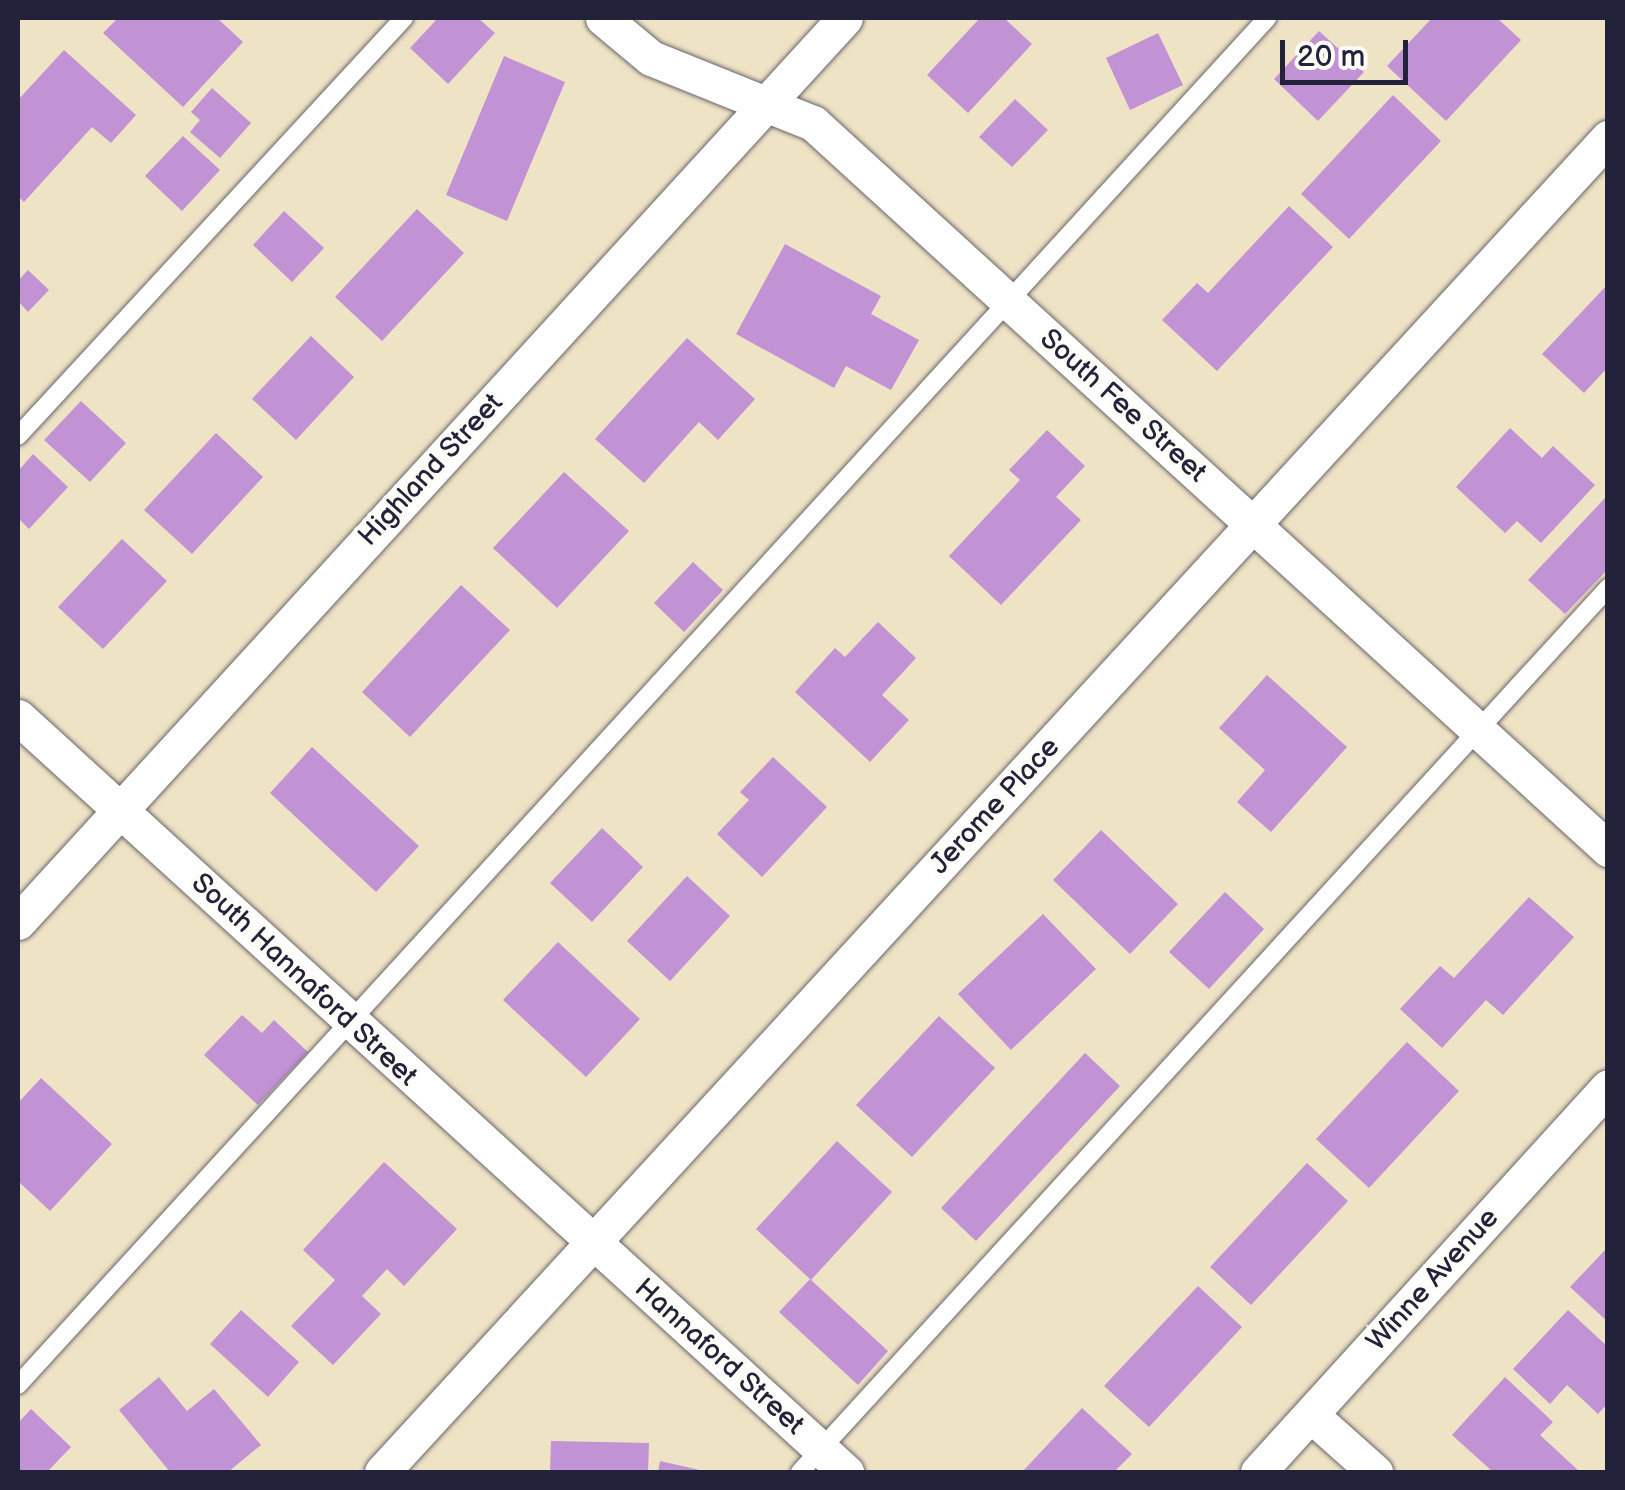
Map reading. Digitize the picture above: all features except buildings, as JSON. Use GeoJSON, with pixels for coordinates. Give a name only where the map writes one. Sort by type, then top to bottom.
{"type":"FeatureCollection","features":[{"type":"Feature","properties":{"kind":"street","name":"South Fee Street"},"geometry":{"type":"LineString","coordinates":[[604,18],[651,58],[813,124],[1608,849]]}},
{"type":"Feature","properties":{"kind":"street","name":"Highland Street"},"geometry":{"type":"LineString","coordinates":[[18,922],[845,18]]}},
{"type":"Feature","properties":{"kind":"street","name":"Jerome Place"},"geometry":{"type":"LineString","coordinates":[[382,1472],[1608,138]]}},
{"type":"Feature","properties":{"kind":"street","name":"South Hannaford Street"},"geometry":{"type":"LineString","coordinates":[[18,717],[591,1243]]}},
{"type":"Feature","properties":{"kind":"street","name":"Winne Avenue"},"geometry":{"type":"LineString","coordinates":[[1258,1472],[1608,1087]]}},
{"type":"Feature","properties":{"kind":"street","name":"Hannaford Street"},"geometry":{"type":"LineString","coordinates":[[591,1243],[822,1465]]}},
{"type":"Feature","properties":{"kind":"street"},"geometry":{"type":"LineString","coordinates":[[1311,1414],[1375,1472]]}},
{"type":"Feature","properties":{"kind":"lane"},"geometry":{"type":"LineString","coordinates":[[18,436],[404,18]]}},
{"type":"Feature","properties":{"kind":"lane"},"geometry":{"type":"LineString","coordinates":[[18,1386],[1266,18]]}},
{"type":"Feature","properties":{"kind":"lane"},"geometry":{"type":"LineString","coordinates":[[822,1465],[1608,588]]}}]}
